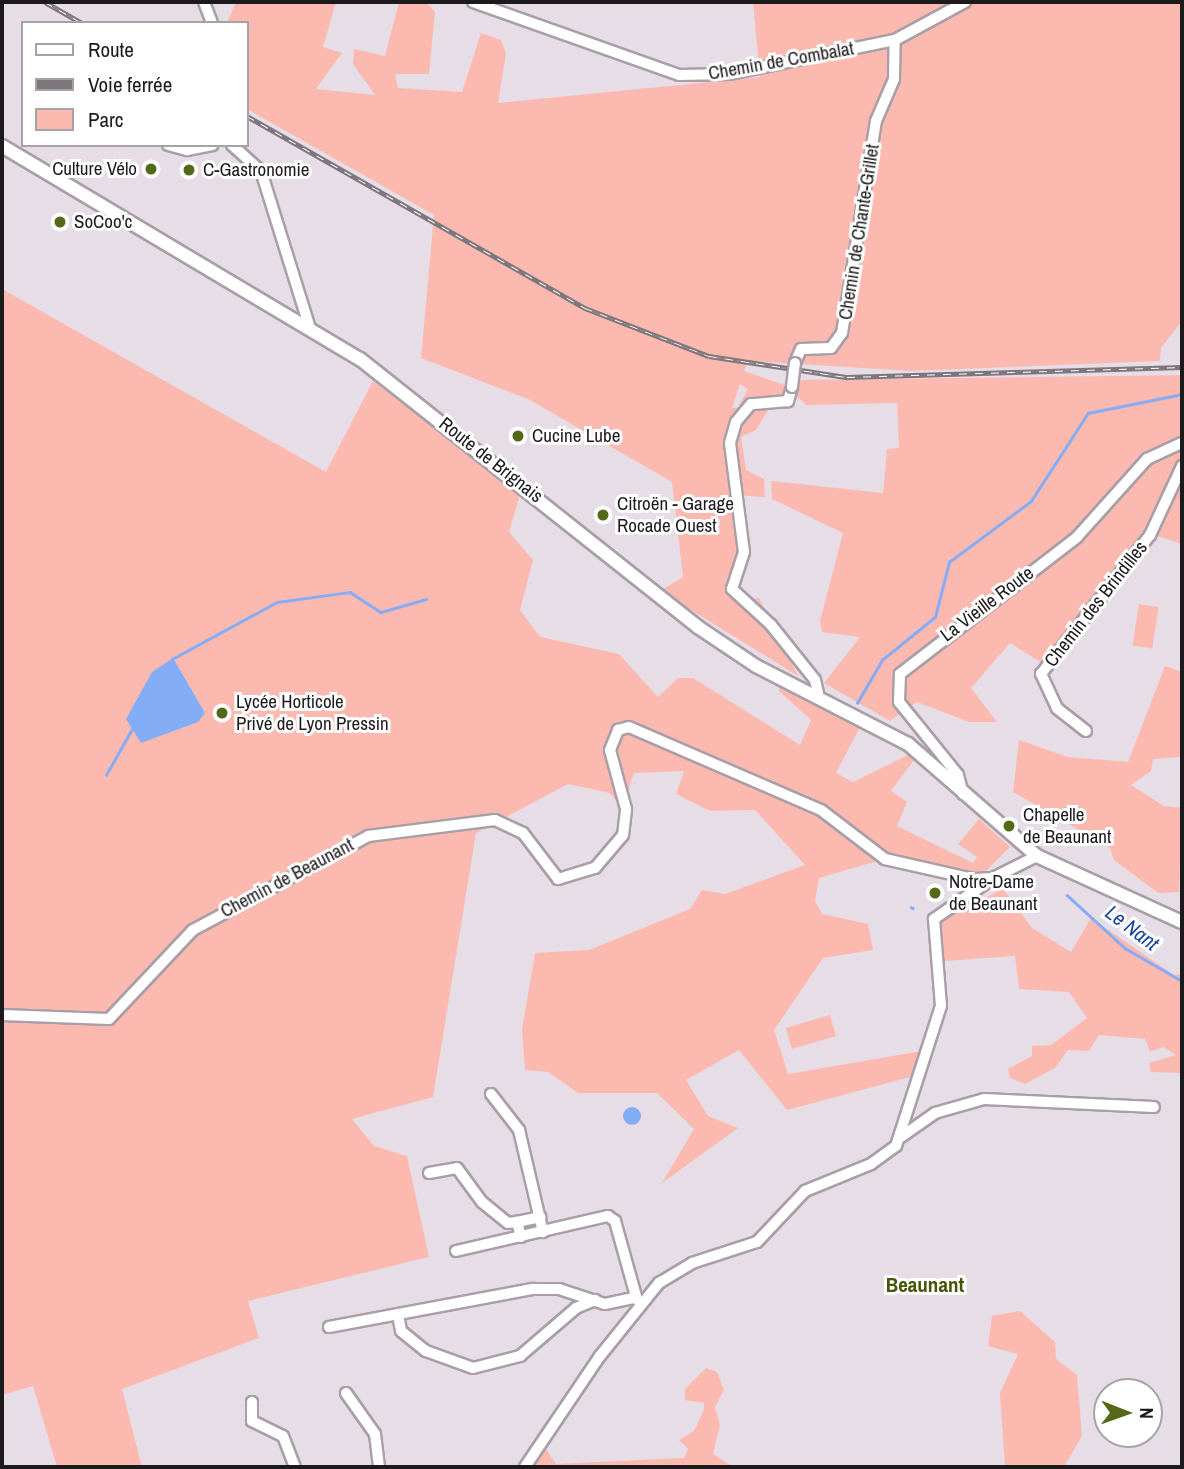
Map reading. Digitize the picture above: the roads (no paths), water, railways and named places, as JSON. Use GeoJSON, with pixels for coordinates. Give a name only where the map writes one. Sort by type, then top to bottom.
{"type":"FeatureCollection","features":[{"type":"Feature","properties":{"kind":"main road","name":"Route de Brignais"},"geometry":{"type":"LineString","coordinates":[[2,146],[309,325],[410,395],[698,627],[757,666],[818,693],[908,744],[1037,856],[1182,922]]}},
{"type":"Feature","properties":{"kind":"street"},"geometry":{"type":"LineString","coordinates":[[204,2],[211,21]]}},
{"type":"Feature","properties":{"kind":"street","name":"Chemin de Combalat"},"geometry":{"type":"LineString","coordinates":[[473,2],[679,75],[729,74],[895,40],[965,2]]}},
{"type":"Feature","properties":{"kind":"street","name":"Chemin de Chante-Grillet"},"geometry":{"type":"LineString","coordinates":[[818,693],[816,680],[771,625],[732,589],[744,552],[730,443],[736,422],[751,404],[788,401],[794,363],[801,349],[831,348],[842,333],[876,121],[894,79],[895,40]]}},
{"type":"Feature","properties":{"kind":"street"},"geometry":{"type":"LineString","coordinates":[[176,147],[187,150],[203,147]]}},
{"type":"Feature","properties":{"kind":"street"},"geometry":{"type":"LineString","coordinates":[[234,147],[261,171],[309,325]]}},
{"type":"Feature","properties":{"kind":"street","name":"La Vieille Route"},"geometry":{"type":"LineString","coordinates":[[963,794],[958,775],[900,702],[900,674],[1077,537],[1147,460],[1182,443]]}},
{"type":"Feature","properties":{"kind":"street","name":"Chemin des Brindilles"},"geometry":{"type":"LineString","coordinates":[[1086,731],[1057,708],[1041,674],[1150,535],[1182,466]]}},
{"type":"Feature","properties":{"kind":"street","name":"Chemin de Beaunant"},"geometry":{"type":"LineString","coordinates":[[2,1015],[108,1019],[193,930],[368,836],[495,820],[523,832],[558,879],[596,868],[624,835],[626,809],[610,750],[618,730],[629,727],[821,810],[886,859],[956,877],[993,878],[1037,856]]}},
{"type":"Feature","properties":{"kind":"street"},"geometry":{"type":"LineString","coordinates":[[901,1137],[941,1006],[934,919],[993,878]]}},
{"type":"Feature","properties":{"kind":"street"},"geometry":{"type":"LineString","coordinates":[[491,1094],[519,1130],[543,1232]]}},
{"type":"Feature","properties":{"kind":"street"},"geometry":{"type":"LineString","coordinates":[[525,1467],[638,1302],[674,1273],[757,1242],[805,1191],[871,1164],[901,1137],[935,1114],[984,1099],[1154,1107]]}},
{"type":"Feature","properties":{"kind":"street"},"geometry":{"type":"LineString","coordinates":[[429,1173],[457,1168],[482,1202],[508,1223],[540,1217]]}},
{"type":"Feature","properties":{"kind":"street"},"geometry":{"type":"LineString","coordinates":[[456,1251],[608,1216],[636,1285],[638,1302]]}},
{"type":"Feature","properties":{"kind":"street"},"geometry":{"type":"LineString","coordinates":[[517,1222],[520,1237]]}},
{"type":"Feature","properties":{"kind":"street"},"geometry":{"type":"LineString","coordinates":[[329,1327],[533,1289],[559,1289],[594,1300],[638,1302]]}},
{"type":"Feature","properties":{"kind":"street"},"geometry":{"type":"LineString","coordinates":[[398,1315],[401,1331],[426,1351],[473,1368],[520,1356],[576,1308],[594,1300]]}},
{"type":"Feature","properties":{"kind":"street"},"geometry":{"type":"LineString","coordinates":[[346,1393],[375,1434],[379,1467]]}},
{"type":"Feature","properties":{"kind":"street"},"geometry":{"type":"LineString","coordinates":[[252,1402],[252,1421],[283,1436],[295,1467]]}},
{"type":"Feature","properties":{"kind":"water"},"geometry":{"type":"Polygon","coordinates":[[[173,658],[205,713],[198,722],[141,743],[126,719],[152,672],[173,658]]]}},
{"type":"Feature","properties":{"kind":"water"},"geometry":{"type":"Polygon","coordinates":[[[632,1107],[638,1110],[641,1116],[638,1122],[632,1125],[626,1122],[623,1116],[626,1110],[632,1107]]]}},
{"type":"Feature","properties":{"kind":"waterway"},"geometry":{"type":"LineString","coordinates":[[857,703],[882,660],[935,617],[949,562],[1031,501],[1088,413],[1182,394]]}},
{"type":"Feature","properties":{"kind":"waterway"},"geometry":{"type":"LineString","coordinates":[[172,659],[277,602],[350,592],[381,612],[426,599]]}},
{"type":"Feature","properties":{"kind":"waterway"},"geometry":{"type":"LineString","coordinates":[[106,775],[132,729]]}},
{"type":"Feature","properties":{"kind":"waterway","name":"Le Nant"},"geometry":{"type":"LineString","coordinates":[[1067,895],[1125,948],[1182,981]]}},
{"type":"Feature","properties":{"kind":"railway"},"geometry":{"type":"LineString","coordinates":[[45,2],[78,21]]}},
{"type":"Feature","properties":{"kind":"railway"},"geometry":{"type":"LineString","coordinates":[[248,117],[585,308],[709,356],[847,377],[1182,367]]}},
{"type":"Feature","properties":{"kind":"place","name":"Culture Vélo"},"geometry":{"type":"Point","coordinates":[151,169]}},
{"type":"Feature","properties":{"kind":"place","name":"C-Gastronomie"},"geometry":{"type":"Point","coordinates":[189,170]}},
{"type":"Feature","properties":{"kind":"place","name":"SoCoo'c"},"geometry":{"type":"Point","coordinates":[60,222]}},
{"type":"Feature","properties":{"kind":"place","name":"Cucine Lube"},"geometry":{"type":"Point","coordinates":[518,436]}},
{"type":"Feature","properties":{"kind":"place","name":"Citroën - Garage Rocade Ouest"},"geometry":{"type":"Point","coordinates":[603,515]}},
{"type":"Feature","properties":{"kind":"place","name":"Lycée Horticole Privé de Lyon Pressin"},"geometry":{"type":"Point","coordinates":[222,713]}},
{"type":"Feature","properties":{"kind":"place","name":"Chapelle de Beaunant"},"geometry":{"type":"Point","coordinates":[1009,826]}},
{"type":"Feature","properties":{"kind":"place","name":"Notre-Dame de Beaunant"},"geometry":{"type":"Point","coordinates":[935,893]}},
{"type":"Feature","properties":{"kind":"district","name":"Beaunant"},"geometry":{"type":"Point","coordinates":[925,1285]}}]}
